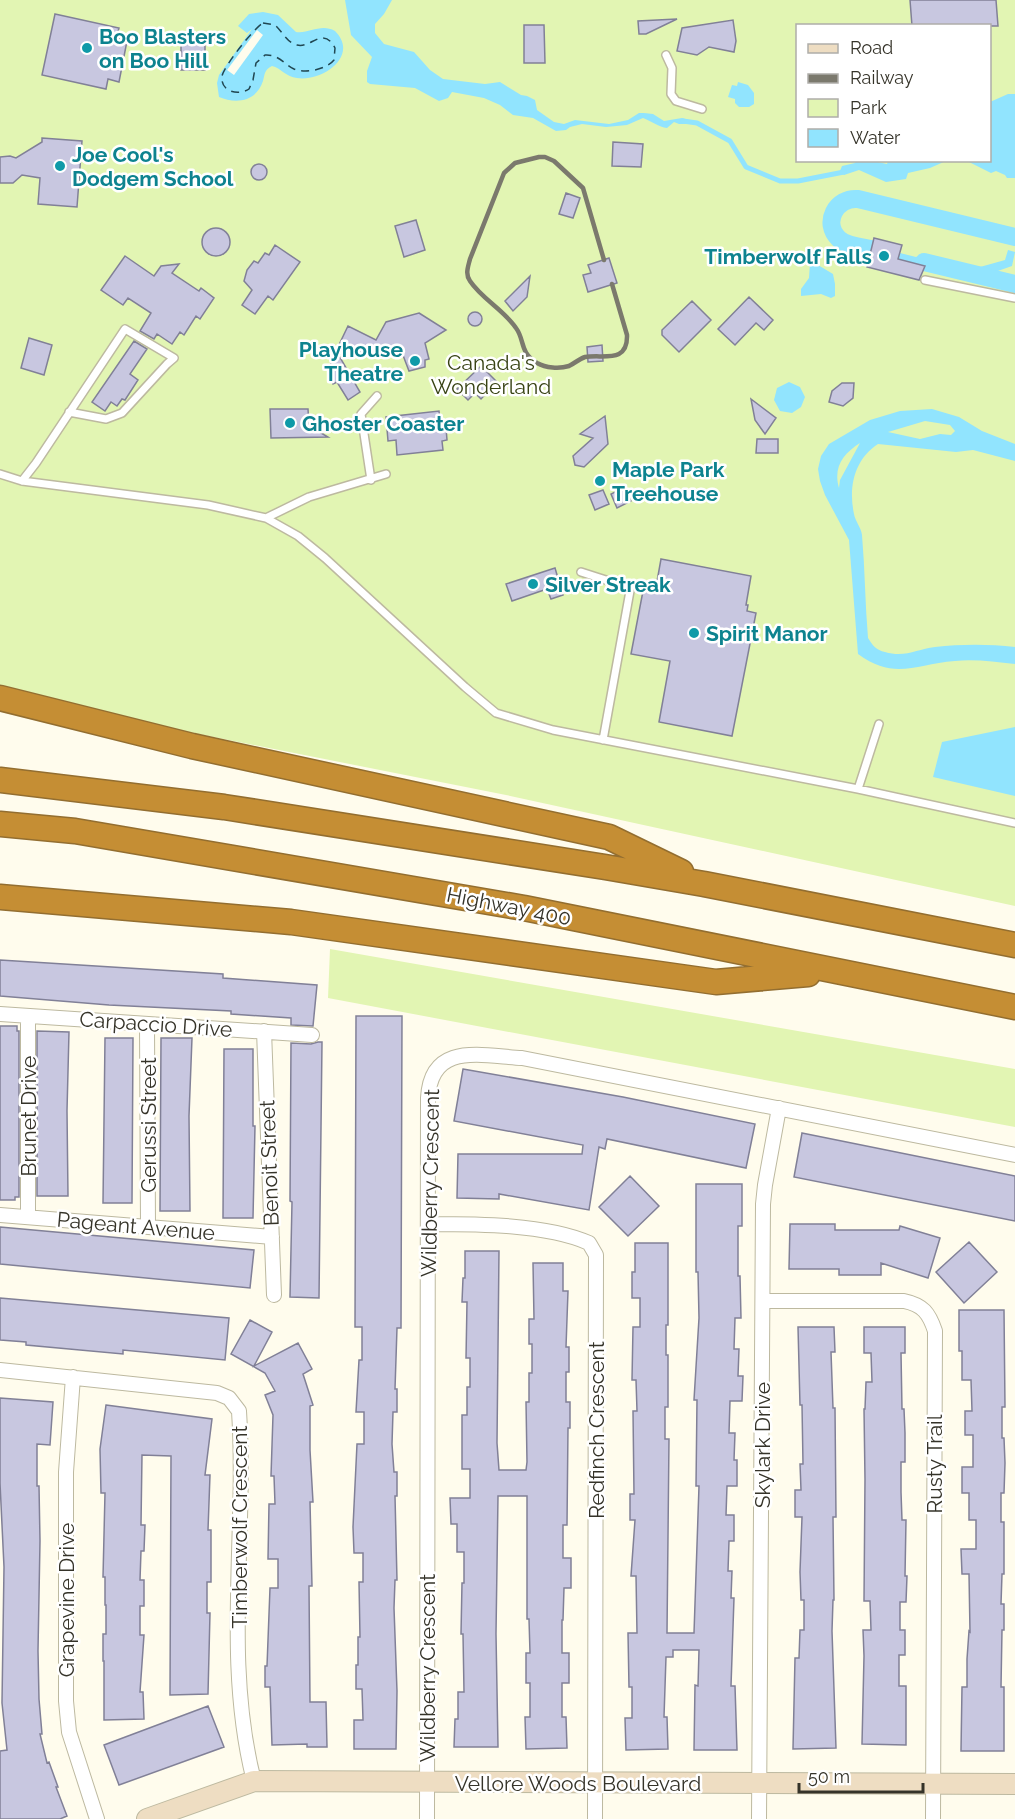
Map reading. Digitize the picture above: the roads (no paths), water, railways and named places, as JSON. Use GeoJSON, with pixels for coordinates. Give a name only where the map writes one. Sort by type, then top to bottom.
{"type":"FeatureCollection","features":[{"type":"Feature","properties":{"kind":"highway"},"geometry":{"type":"LineString","coordinates":[[0,698],[192,746],[609,837],[704,884]]}},
{"type":"Feature","properties":{"kind":"highway"},"geometry":{"type":"LineString","coordinates":[[0,780],[224,807],[704,884],[1015,945]]}},
{"type":"Feature","properties":{"kind":"highway","name":"Highway 400"},"geometry":{"type":"LineString","coordinates":[[0,824],[75,831],[513,906],[1015,1007]]}},
{"type":"Feature","properties":{"kind":"highway"},"geometry":{"type":"LineString","coordinates":[[0,897],[291,922],[716,982],[833,971]]}},
{"type":"Feature","properties":{"kind":"street","name":"Carpaccio Drive"},"geometry":{"type":"LineString","coordinates":[[0,1014],[312,1035]]}},
{"type":"Feature","properties":{"kind":"street","name":"Brunet Drive"},"geometry":{"type":"LineString","coordinates":[[28,1016],[28,1217]]}},
{"type":"Feature","properties":{"kind":"street","name":"Gerussi Street"},"geometry":{"type":"LineString","coordinates":[[147,1024],[148,1227]]}},
{"type":"Feature","properties":{"kind":"street","name":"Benoit Street"},"geometry":{"type":"LineString","coordinates":[[264,1031],[274,1295]]}},
{"type":"Feature","properties":{"kind":"street","name":"Wildberry Crescent"},"geometry":{"type":"LineString","coordinates":[[427,1819],[429,1083],[440,1064],[450,1057],[522,1058],[1015,1155]]}},
{"type":"Feature","properties":{"kind":"street","name":"Skylark Drive"},"geometry":{"type":"LineString","coordinates":[[759,1819],[765,1185],[779,1108]]}},
{"type":"Feature","properties":{"kind":"street","name":"Pageant Avenue"},"geometry":{"type":"LineString","coordinates":[[0,1215],[272,1237]]}},
{"type":"Feature","properties":{"kind":"street","name":"Redfinch Crescent"},"geometry":{"type":"LineString","coordinates":[[429,1224],[513,1227],[566,1235],[589,1243],[596,1255],[595,1819]]}},
{"type":"Feature","properties":{"kind":"street","name":"Rusty Trail"},"geometry":{"type":"LineString","coordinates":[[763,1301],[904,1301],[917,1304],[929,1313],[935,1331],[933,1819]]}},
{"type":"Feature","properties":{"kind":"street","name":"Timberwolf Crescent"},"geometry":{"type":"LineString","coordinates":[[0,1370],[217,1393],[229,1398],[239,1411],[238,1689],[247,1756],[254,1781]]}},
{"type":"Feature","properties":{"kind":"street","name":"Grapevine Drive"},"geometry":{"type":"LineString","coordinates":[[73,1377],[66,1472],[67,1721],[97,1819]]}},
{"type":"Feature","properties":{"kind":"street","name":"Vellore Woods Boulevard"},"geometry":{"type":"LineString","coordinates":[[147,1819],[254,1781],[1015,1784]]}},
{"type":"Feature","properties":{"kind":"lane"},"geometry":{"type":"LineString","coordinates":[[666,55],[672,68],[671,94],[676,101],[702,109]]}},
{"type":"Feature","properties":{"kind":"lane"},"geometry":{"type":"LineString","coordinates":[[925,280],[1015,298]]}},
{"type":"Feature","properties":{"kind":"lane"},"geometry":{"type":"LineString","coordinates":[[22,481],[125,329],[174,358],[122,413],[106,419],[69,412]]}},
{"type":"Feature","properties":{"kind":"lane"},"geometry":{"type":"LineString","coordinates":[[371,480],[361,414],[377,396]]}},
{"type":"Feature","properties":{"kind":"lane"},"geometry":{"type":"LineString","coordinates":[[0,474],[22,481],[208,505],[266,518],[298,536],[317,551],[496,713],[553,730],[858,789],[1015,823]]}},
{"type":"Feature","properties":{"kind":"lane"},"geometry":{"type":"LineString","coordinates":[[266,518],[309,497],[386,474]]}},
{"type":"Feature","properties":{"kind":"lane"},"geometry":{"type":"LineString","coordinates":[[581,572],[630,591],[603,740]]}},
{"type":"Feature","properties":{"kind":"lane"},"geometry":{"type":"LineString","coordinates":[[858,789],[879,724]]}},
{"type":"Feature","properties":{"kind":"water"},"geometry":{"type":"Polygon","coordinates":[[[345,0],[392,0],[375,24],[375,33],[384,44],[414,52],[430,70],[443,79],[485,84],[500,82],[521,95],[535,100],[537,110],[554,122],[564,124],[575,120],[609,124],[628,120],[639,113],[644,113],[653,114],[664,121],[682,118],[689,120],[688,124],[674,122],[667,128],[643,118],[627,125],[606,127],[582,124],[556,131],[533,118],[513,115],[500,105],[484,98],[452,92],[448,98],[439,101],[415,88],[370,84],[367,82],[367,71],[372,57],[351,35],[345,0]]]}},
{"type":"Feature","properties":{"kind":"water"},"geometry":{"type":"Polygon","coordinates":[[[263,12],[278,15],[296,32],[320,28],[335,31],[342,40],[341,58],[327,71],[307,78],[293,77],[272,66],[266,71],[260,88],[245,100],[219,97],[217,83],[219,75],[252,29],[247,33],[238,26],[249,14],[263,12]]]}},
{"type":"Feature","properties":{"kind":"water"},"geometry":{"type":"Polygon","coordinates":[[[738,82],[748,85],[754,93],[754,104],[749,107],[739,107],[735,99],[728,97],[732,85],[737,86],[738,82]]]}},
{"type":"Feature","properties":{"kind":"water"},"geometry":{"type":"Polygon","coordinates":[[[1008,94],[1015,94],[1015,178],[1007,178],[996,171],[991,173],[969,162],[991,162],[991,102],[1008,94]]]}},
{"type":"Feature","properties":{"kind":"water"},"geometry":{"type":"Polygon","coordinates":[[[944,162],[908,173],[906,179],[886,182],[859,170],[844,175],[840,171],[842,166],[855,163],[944,162]]]}},
{"type":"Feature","properties":{"kind":"water"},"geometry":{"type":"Polygon","coordinates":[[[1008,250],[1015,252],[1012,266],[995,272],[1003,275],[1001,285],[972,278],[975,266],[980,267],[1005,260],[1008,250]]]}},
{"type":"Feature","properties":{"kind":"water"},"geometry":{"type":"Polygon","coordinates":[[[900,253],[948,265],[946,271],[898,259],[900,253]]]}},
{"type":"Feature","properties":{"kind":"water"},"geometry":{"type":"Polygon","coordinates":[[[810,263],[833,274],[835,296],[831,298],[821,294],[801,296],[801,289],[809,278],[810,263]]]}},
{"type":"Feature","properties":{"kind":"water"},"geometry":{"type":"Polygon","coordinates":[[[789,382],[800,387],[805,397],[801,407],[792,413],[780,411],[774,400],[777,388],[789,382]]]}},
{"type":"Feature","properties":{"kind":"water"},"geometry":{"type":"Polygon","coordinates":[[[932,409],[959,417],[982,431],[1015,444],[1015,461],[973,450],[956,452],[878,444],[864,457],[855,474],[852,504],[862,535],[868,638],[879,650],[892,654],[955,645],[1015,647],[1015,664],[962,660],[894,669],[871,662],[858,654],[849,540],[825,495],[818,469],[821,456],[829,444],[870,420],[900,411],[932,409]],[[925,421],[888,432],[920,439],[940,434],[951,435],[955,431],[950,425],[925,421]],[[860,443],[841,462],[837,474],[839,488],[840,480],[860,443]]]}},
{"type":"Feature","properties":{"kind":"water"},"geometry":{"type":"Polygon","coordinates":[[[1015,727],[1015,796],[933,777],[942,742],[1015,727]]]}},
{"type":"Feature","properties":{"kind":"waterway"},"geometry":{"type":"LineString","coordinates":[[683,121],[697,123],[730,141],[746,167],[780,181],[798,181],[844,172]]}},
{"type":"Feature","properties":{"kind":"waterway"},"geometry":{"type":"LineString","coordinates":[[871,249],[846,243],[834,233],[832,226],[834,212],[843,202],[858,199],[1015,237]]}},
{"type":"Feature","properties":{"kind":"waterway"},"geometry":{"type":"LineString","coordinates":[[924,262],[1015,284]]}},
{"type":"Feature","properties":{"kind":"railway"},"geometry":{"type":"LineString","coordinates":[[604,260],[583,188],[554,161],[539,157],[515,163],[504,173],[470,259],[467,273],[475,287],[519,332],[527,355],[537,363],[553,368],[569,366],[585,357],[613,356],[623,350],[627,335],[612,284]]}},
{"type":"Feature","properties":{"kind":"place","name":"Boo Blasters on Boo Hill"},"geometry":{"type":"Point","coordinates":[87,48]}},
{"type":"Feature","properties":{"kind":"place","name":"Joe Cool's Dodgem School"},"geometry":{"type":"Point","coordinates":[60,166]}},
{"type":"Feature","properties":{"kind":"place","name":"Timberwolf Falls"},"geometry":{"type":"Point","coordinates":[884,256]}},
{"type":"Feature","properties":{"kind":"place","name":"Playhouse Theatre"},"geometry":{"type":"Point","coordinates":[415,361]}},
{"type":"Feature","properties":{"kind":"place","name":"Ghoster Coaster"},"geometry":{"type":"Point","coordinates":[290,423]}},
{"type":"Feature","properties":{"kind":"place","name":"Maple Park Treehouse"},"geometry":{"type":"Point","coordinates":[600,481]}},
{"type":"Feature","properties":{"kind":"place","name":"Silver Streak"},"geometry":{"type":"Point","coordinates":[533,584]}},
{"type":"Feature","properties":{"kind":"place","name":"Spirit Manor"},"geometry":{"type":"Point","coordinates":[694,633]}},
{"type":"Feature","properties":{"kind":"park label","name":"Canada's Wonderland"},"geometry":{"type":"Point","coordinates":[491,374]}}]}
